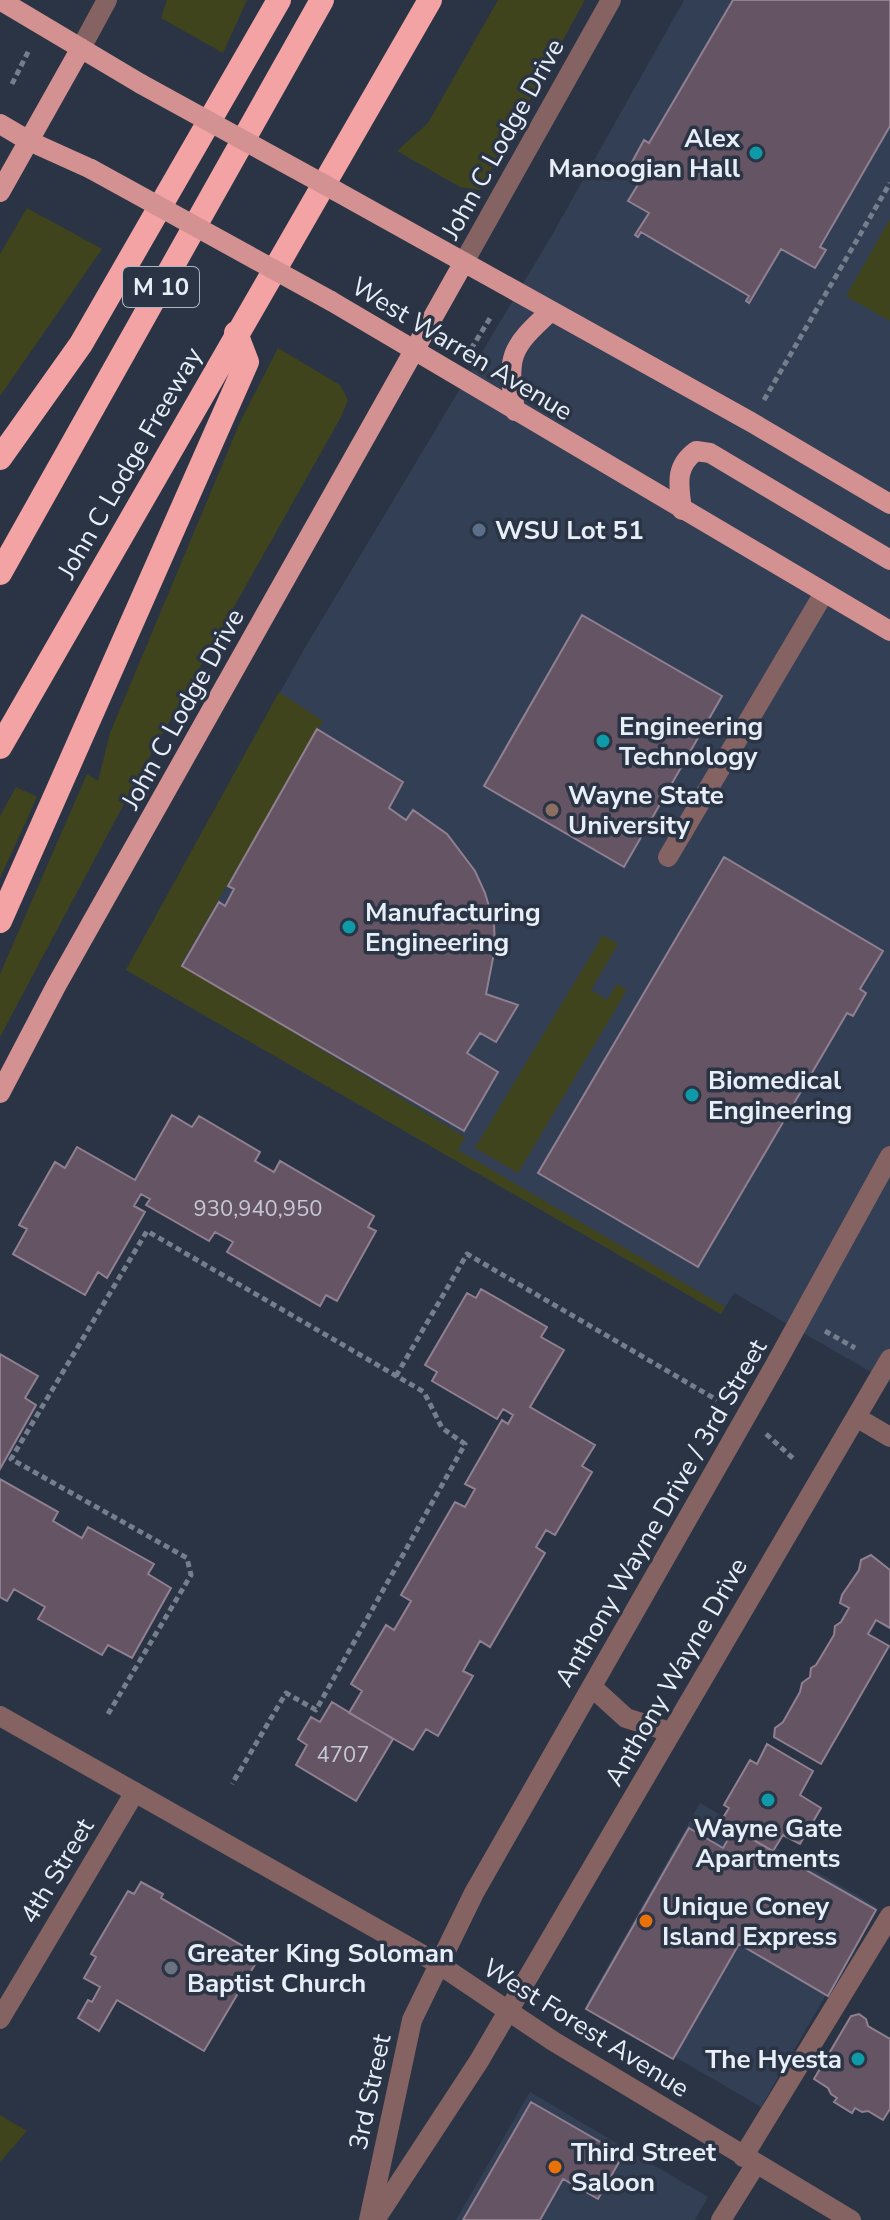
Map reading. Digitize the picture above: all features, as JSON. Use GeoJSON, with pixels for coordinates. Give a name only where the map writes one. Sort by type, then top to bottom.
{"type":"FeatureCollection","features":[{"type":"Feature","properties":{"kind":"highway"},"geometry":{"type":"LineString","coordinates":[[0,458],[81,344],[279,0]]}},
{"type":"Feature","properties":{"kind":"highway","name":"M 10"},"geometry":{"type":"LineString","coordinates":[[0,573],[322,0]]}},
{"type":"Feature","properties":{"kind":"highway","name":"John C Lodge Freeway"},"geometry":{"type":"LineString","coordinates":[[0,747],[430,0]]}},
{"type":"Feature","properties":{"kind":"highway"},"geometry":{"type":"LineString","coordinates":[[0,921],[247,362],[236,333]]}},
{"type":"Feature","properties":{"kind":"main road"},"geometry":{"type":"LineString","coordinates":[[0,0],[141,84],[751,422],[890,504]]}},
{"type":"Feature","properties":{"kind":"main road"},"geometry":{"type":"LineString","coordinates":[[0,192],[81,48]]}},
{"type":"Feature","properties":{"kind":"main road","name":"West Warren Avenue"},"geometry":{"type":"LineString","coordinates":[[0,124],[91,169],[331,301],[890,631]]}},
{"type":"Feature","properties":{"kind":"main road","name":"John C Lodge Drive"},"geometry":{"type":"LineString","coordinates":[[0,1093],[56,986],[464,262]]}},
{"type":"Feature","properties":{"kind":"main road"},"geometry":{"type":"LineString","coordinates":[[515,411],[509,374],[514,352],[530,330],[551,311]]}},
{"type":"Feature","properties":{"kind":"main road"},"geometry":{"type":"LineString","coordinates":[[682,510],[680,470],[685,459],[696,451],[710,453],[890,560]]}},
{"type":"Feature","properties":{"kind":"street"},"geometry":{"type":"LineString","coordinates":[[81,48],[107,0]]}},
{"type":"Feature","properties":{"kind":"street","name":"John C Lodge Drive"},"geometry":{"type":"LineString","coordinates":[[464,262],[611,0]]}},
{"type":"Feature","properties":{"kind":"street"},"geometry":{"type":"LineString","coordinates":[[668,857],[824,593]]}},
{"type":"Feature","properties":{"kind":"street","name":"Anthony Wayne Drive / 3rd Street"},"geometry":{"type":"LineString","coordinates":[[474,1893],[759,1393],[890,1156]]}},
{"type":"Feature","properties":{"kind":"street","name":"Anthony Wayne Drive"},"geometry":{"type":"LineString","coordinates":[[507,2011],[890,1359]]}},
{"type":"Feature","properties":{"kind":"street"},"geometry":{"type":"LineString","coordinates":[[856,1417],[890,1437]]}},
{"type":"Feature","properties":{"kind":"street"},"geometry":{"type":"LineString","coordinates":[[592,1687],[626,1718],[670,1732]]}},
{"type":"Feature","properties":{"kind":"street","name":"West Forest Avenue"},"geometry":{"type":"LineString","coordinates":[[0,1716],[437,1963],[507,2011],[851,2220]]}},
{"type":"Feature","properties":{"kind":"street","name":"4th Street"},"geometry":{"type":"LineString","coordinates":[[0,2019],[135,1792]]}},
{"type":"Feature","properties":{"kind":"street","name":"3rd Street"},"geometry":{"type":"LineString","coordinates":[[372,2220],[412,2020],[437,1963],[474,1893]]}},
{"type":"Feature","properties":{"kind":"street"},"geometry":{"type":"LineString","coordinates":[[721,2220],[750,2160],[890,1916]]}},
{"type":"Feature","properties":{"kind":"street","name":"3rd Street"},"geometry":{"type":"LineString","coordinates":[[372,2220],[479,2061],[507,2011]]}},
{"type":"Feature","properties":{"kind":"path"},"geometry":{"type":"LineString","coordinates":[[12,84],[30,49]]}},
{"type":"Feature","properties":{"kind":"path"},"geometry":{"type":"LineString","coordinates":[[751,422],[890,183]]}},
{"type":"Feature","properties":{"kind":"path"},"geometry":{"type":"LineString","coordinates":[[471,349],[492,315]]}},
{"type":"Feature","properties":{"kind":"path"},"geometry":{"type":"LineString","coordinates":[[108,1714],[191,1575],[187,1558],[11,1459],[147,1231],[424,1392],[442,1428],[465,1444],[316,1710],[286,1693],[232,1784]]}},
{"type":"Feature","properties":{"kind":"path"},"geometry":{"type":"LineString","coordinates":[[396,1376],[467,1254],[717,1400]]}},
{"type":"Feature","properties":{"kind":"path"},"geometry":{"type":"LineString","coordinates":[[824,1330],[855,1348]]}},
{"type":"Feature","properties":{"kind":"path"},"geometry":{"type":"LineString","coordinates":[[766,1433],[795,1460]]}},
{"type":"Feature","properties":{"kind":"shaded area","name":"Wayne State University"},"geometry":{"type":"Polygon","coordinates":[[[684,0],[890,0],[890,1383],[734,1293],[721,1314],[126,970],[303,651],[552,235],[684,0]]]}},
{"type":"Feature","properties":{"kind":"shaded area"},"geometry":{"type":"Polygon","coordinates":[[[700,1803],[877,1907],[761,2107],[586,2005],[700,1803]]]}},
{"type":"Feature","properties":{"kind":"shaded area"},"geometry":{"type":"Polygon","coordinates":[[[530,2092],[708,2197],[695,2220],[456,2220],[530,2092]]]}},
{"type":"Feature","properties":{"kind":"green space"},"geometry":{"type":"Polygon","coordinates":[[[167,0],[247,0],[223,53],[161,18],[167,0]]]}},
{"type":"Feature","properties":{"kind":"green space"},"geometry":{"type":"Polygon","coordinates":[[[498,0],[585,0],[480,190],[460,187],[397,151],[428,123],[498,0]]]}},
{"type":"Feature","properties":{"kind":"green space"},"geometry":{"type":"Polygon","coordinates":[[[27,208],[102,249],[0,396],[0,254],[27,208]]]}},
{"type":"Feature","properties":{"kind":"green space"},"geometry":{"type":"Polygon","coordinates":[[[890,219],[890,321],[846,296],[890,219]]]}},
{"type":"Feature","properties":{"kind":"green space"},"geometry":{"type":"Polygon","coordinates":[[[278,348],[340,385],[348,400],[142,770],[0,1037],[0,974],[87,774],[98,781],[110,733],[241,420],[278,348]]]}},
{"type":"Feature","properties":{"kind":"green space"},"geometry":{"type":"Polygon","coordinates":[[[279,692],[323,721],[181,964],[465,1137],[458,1150],[725,1307],[721,1314],[126,970],[279,692]]]}},
{"type":"Feature","properties":{"kind":"green space"},"geometry":{"type":"Polygon","coordinates":[[[16,787],[37,797],[0,878],[0,816],[16,787]]]}},
{"type":"Feature","properties":{"kind":"green space"},"geometry":{"type":"Polygon","coordinates":[[[603,935],[618,944],[591,990],[607,1000],[617,984],[627,990],[518,1173],[475,1148],[603,935]]]}},
{"type":"Feature","properties":{"kind":"green space"},"geometry":{"type":"Polygon","coordinates":[[[0,2115],[27,2131],[0,2162],[0,2115]]]}},
{"type":"Feature","properties":{"kind":"building","name":"Alex Manoogian Hall"},"geometry":{"type":"Polygon","coordinates":[[[733,0],[890,0],[890,126],[820,247],[826,250],[815,268],[781,249],[749,303],[746,301],[749,296],[641,232],[638,237],[635,235],[649,213],[628,201],[645,173],[631,164],[644,140],[649,143],[733,0]]]}},
{"type":"Feature","properties":{"kind":"building","name":"Engineering Technology"},"geometry":{"type":"Polygon","coordinates":[[[582,615],[722,696],[624,867],[484,786],[582,615]]]}},
{"type":"Feature","properties":{"kind":"building","name":"Manufacturing Engineering"},"geometry":{"type":"Polygon","coordinates":[[[317,729],[403,782],[389,808],[406,820],[413,810],[447,834],[475,871],[485,893],[494,923],[495,948],[486,994],[518,1005],[496,1042],[480,1033],[467,1053],[498,1072],[464,1131],[182,966],[219,902],[225,906],[234,889],[228,886],[317,729]]]}},
{"type":"Feature","properties":{"kind":"building","name":"Biomedical Engineering"},"geometry":{"type":"Polygon","coordinates":[[[724,857],[883,951],[860,989],[866,993],[853,1016],[847,1013],[698,1267],[538,1173],[724,857]]]}},
{"type":"Feature","properties":{"kind":"building"},"geometry":{"type":"Polygon","coordinates":[[[172,1115],[192,1127],[199,1116],[260,1152],[255,1161],[274,1172],[280,1161],[374,1216],[368,1227],[376,1231],[337,1301],[326,1295],[320,1306],[227,1252],[233,1242],[215,1232],[209,1241],[146,1205],[150,1199],[141,1194],[134,1206],[145,1212],[107,1278],[98,1272],[85,1295],[13,1254],[27,1229],[19,1225],[55,1162],[65,1168],[77,1147],[135,1180],[172,1115]]]}},
{"type":"Feature","properties":{"kind":"building"},"geometry":{"type":"Polygon","coordinates":[[[481,1289],[547,1327],[541,1337],[564,1350],[530,1407],[595,1445],[582,1466],[592,1472],[555,1535],[546,1530],[536,1547],[545,1553],[490,1647],[480,1641],[463,1671],[473,1676],[438,1736],[426,1729],[413,1750],[349,1713],[362,1691],[351,1684],[386,1625],[394,1630],[411,1601],[401,1595],[455,1502],[465,1507],[475,1489],[465,1484],[502,1420],[508,1424],[513,1415],[503,1409],[497,1419],[432,1381],[437,1372],[425,1365],[467,1293],[476,1298],[481,1289]]]}},
{"type":"Feature","properties":{"kind":"building"},"geometry":{"type":"Polygon","coordinates":[[[0,1354],[38,1376],[25,1398],[36,1405],[0,1469],[0,1354]]]}},
{"type":"Feature","properties":{"kind":"building"},"geometry":{"type":"Polygon","coordinates":[[[0,1479],[58,1512],[53,1521],[82,1538],[88,1527],[154,1564],[148,1574],[171,1588],[132,1658],[108,1645],[102,1655],[38,1619],[45,1607],[14,1589],[7,1601],[0,1597],[0,1479]]]}},
{"type":"Feature","properties":{"kind":"building"},"geometry":{"type":"Polygon","coordinates":[[[871,1555],[890,1570],[890,1628],[876,1620],[868,1634],[889,1646],[821,1764],[774,1737],[775,1728],[783,1722],[802,1683],[810,1677],[811,1668],[834,1635],[835,1626],[849,1608],[840,1603],[842,1595],[859,1570],[861,1560],[871,1555]]]}},
{"type":"Feature","properties":{"kind":"building"},"geometry":{"type":"Polygon","coordinates":[[[332,1702],[393,1739],[356,1801],[296,1765],[307,1745],[298,1739],[311,1717],[320,1722],[332,1702]]]}},
{"type":"Feature","properties":{"kind":"building","name":"Wayne Gate Apartments"},"geometry":{"type":"Polygon","coordinates":[[[767,1744],[813,1771],[800,1795],[821,1808],[800,1844],[783,1835],[773,1851],[721,1821],[729,1808],[724,1805],[750,1760],[757,1764],[767,1744]]]}},
{"type":"Feature","properties":{"kind":"building"},"geometry":{"type":"Polygon","coordinates":[[[689,1828],[723,1848],[734,1829],[876,1910],[828,1996],[739,1944],[673,2059],[586,2009],[689,1828]]]}},
{"type":"Feature","properties":{"kind":"building","name":"Greater King Soloman Baptist Church"},"geometry":{"type":"Polygon","coordinates":[[[141,1882],[163,1894],[161,1898],[260,1956],[204,2051],[117,2000],[99,2031],[78,2018],[100,1987],[84,1978],[96,1957],[91,1954],[128,1891],[134,1894],[141,1882]]]}},
{"type":"Feature","properties":{"kind":"building","name":"The Hyesta"},"geometry":{"type":"Polygon","coordinates":[[[859,2014],[866,2019],[868,2026],[890,2039],[890,2109],[883,2120],[855,2108],[852,2113],[834,2102],[837,2098],[814,2079],[851,2016],[859,2014]]]}},
{"type":"Feature","properties":{"kind":"building","name":"Third Street Saloon"},"geometry":{"type":"Polygon","coordinates":[[[531,2102],[623,2155],[598,2199],[563,2179],[540,2220],[463,2220],[531,2102]]]}},
{"type":"Feature","properties":{"kind":"place","name":"Alex Manoogian Hall"},"geometry":{"type":"Point","coordinates":[756,153]}},
{"type":"Feature","properties":{"kind":"place","name":"WSU Lot 51"},"geometry":{"type":"Point","coordinates":[479,530]}},
{"type":"Feature","properties":{"kind":"place","name":"Engineering Technology"},"geometry":{"type":"Point","coordinates":[603,741]}},
{"type":"Feature","properties":{"kind":"place","name":"Wayne State University"},"geometry":{"type":"Point","coordinates":[552,810]}},
{"type":"Feature","properties":{"kind":"place","name":"Manufacturing Engineering"},"geometry":{"type":"Point","coordinates":[349,927]}},
{"type":"Feature","properties":{"kind":"place","name":"Biomedical Engineering"},"geometry":{"type":"Point","coordinates":[692,1095]}},
{"type":"Feature","properties":{"kind":"place","name":"Wayne Gate Apartments"},"geometry":{"type":"Point","coordinates":[768,1800]}},
{"type":"Feature","properties":{"kind":"place","name":"Unique Coney Island Express"},"geometry":{"type":"Point","coordinates":[646,1921]}},
{"type":"Feature","properties":{"kind":"place","name":"Greater King Soloman Baptist Church"},"geometry":{"type":"Point","coordinates":[171,1968]}},
{"type":"Feature","properties":{"kind":"place","name":"The Hyesta"},"geometry":{"type":"Point","coordinates":[858,2059]}},
{"type":"Feature","properties":{"kind":"place","name":"Third Street Saloon"},"geometry":{"type":"Point","coordinates":[555,2167]}}]}
